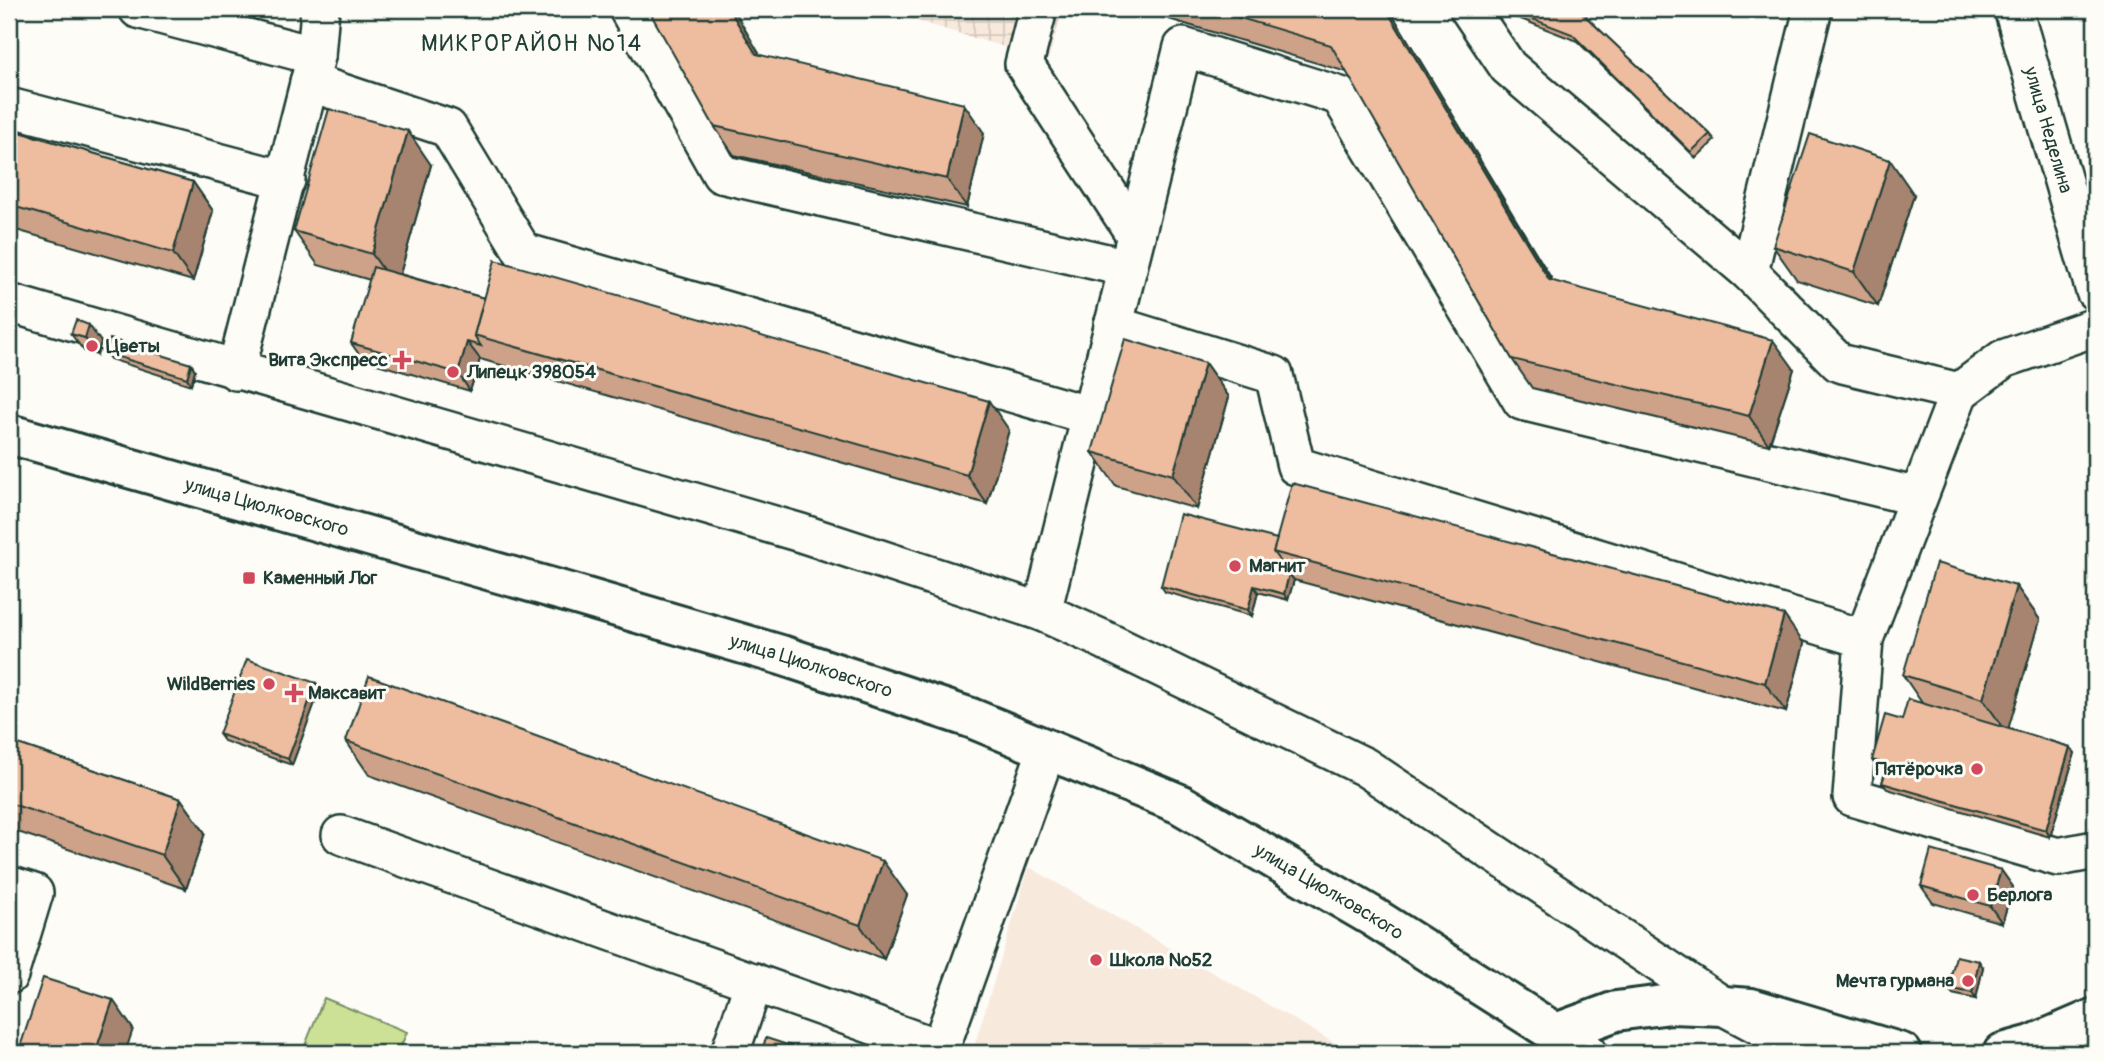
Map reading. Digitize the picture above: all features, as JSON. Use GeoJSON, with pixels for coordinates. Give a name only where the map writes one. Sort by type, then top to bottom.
{"type":"FeatureCollection","features":[{"type":"Feature","properties":{"kind":"main road","name":"улица Циолковского"},"geometry":{"type":"LineString","coordinates":[[9,434],[781,655],[971,718],[1180,804],[1370,915],[1572,1043],[1616,1011],[1671,1004],[1751,1008],[1902,1053]]}},
{"type":"Feature","properties":{"kind":"main road"},"geometry":{"type":"LineString","coordinates":[[2003,1053],[2032,1045],[2095,1018]]}},
{"type":"Feature","properties":{"kind":"street"},"geometry":{"type":"LineString","coordinates":[[138,9],[313,69],[448,128],[523,251],[1091,416]]}},
{"type":"Feature","properties":{"kind":"street"},"geometry":{"type":"LineString","coordinates":[[236,371],[313,69],[320,9]]}},
{"type":"Feature","properties":{"kind":"street"},"geometry":{"type":"LineString","coordinates":[[628,9],[721,174],[1132,252]]}},
{"type":"Feature","properties":{"kind":"street"},"geometry":{"type":"LineString","coordinates":[[1038,9],[1024,64],[1132,252]]}},
{"type":"Feature","properties":{"kind":"street"},"geometry":{"type":"LineString","coordinates":[[1469,9],[1507,68],[1749,272],[1839,363],[1959,392]]}},
{"type":"Feature","properties":{"kind":"street"},"geometry":{"type":"LineString","coordinates":[[1749,272],[1813,9]]}},
{"type":"Feature","properties":{"kind":"street","name":"улица Неделина"},"geometry":{"type":"LineString","coordinates":[[2013,9],[2095,291]]}},
{"type":"Feature","properties":{"kind":"street"},"geometry":{"type":"LineString","coordinates":[[1042,612],[1183,47],[1340,96],[1522,401],[1918,497]]}},
{"type":"Feature","properties":{"kind":"street"},"geometry":{"type":"LineString","coordinates":[[9,107],[286,180]]}},
{"type":"Feature","properties":{"kind":"street"},"geometry":{"type":"LineString","coordinates":[[9,303],[801,533],[1042,612],[1365,768],[1723,1006],[1811,1053]]}},
{"type":"Feature","properties":{"kind":"street"},"geometry":{"type":"LineString","coordinates":[[1114,325],[1273,375],[1296,466],[1864,639]]}},
{"type":"Feature","properties":{"kind":"street"},"geometry":{"type":"LineString","coordinates":[[2095,327],[2003,359],[1959,392],[1864,639],[1852,797],[2058,857],[2095,850]]}},
{"type":"Feature","properties":{"kind":"street"},"geometry":{"type":"LineString","coordinates":[[341,835],[940,1049],[1047,749]]}},
{"type":"Feature","properties":{"kind":"street"},"geometry":{"type":"LineString","coordinates":[[9,885],[34,893],[9,975]]}},
{"type":"Feature","properties":{"kind":"street"},"geometry":{"type":"LineString","coordinates":[[730,1053],[754,982]]}},
{"type":"Feature","properties":{"kind":"shaded area"},"geometry":{"type":"Polygon","coordinates":[[[877,9],[1063,9],[1048,60],[877,9]]]}},
{"type":"Feature","properties":{"kind":"shaded area","name":"Школа №52"},"geometry":{"type":"Polygon","coordinates":[[[1029,867],[1352,1053],[972,1053],[1029,867]]]}},
{"type":"Feature","properties":{"kind":"green space"},"geometry":{"type":"Polygon","coordinates":[[[324,998],[407,1032],[398,1053],[302,1053],[324,998]]]}},
{"type":"Feature","properties":{"kind":"building"},"geometry":{"type":"Polygon","coordinates":[[[648,9],[729,9],[756,54],[964,104],[947,179],[714,126],[648,9]]]}},
{"type":"Feature","properties":{"kind":"building"},"geometry":{"type":"Polygon","coordinates":[[[1210,9],[1386,9],[1549,280],[1773,340],[1749,416],[1512,359],[1331,45],[1210,9]]]}},
{"type":"Feature","properties":{"kind":"building"},"geometry":{"type":"Polygon","coordinates":[[[1507,9],[1583,9],[1581,12],[1710,134],[1691,152],[1572,34],[1507,9]]]}},
{"type":"Feature","properties":{"kind":"building"},"geometry":{"type":"Polygon","coordinates":[[[329,109],[408,131],[372,254],[294,231],[329,109]]]}},
{"type":"Feature","properties":{"kind":"building"},"geometry":{"type":"Polygon","coordinates":[[[9,129],[193,182],[173,253],[9,205],[9,129]]]}},
{"type":"Feature","properties":{"kind":"building"},"geometry":{"type":"Polygon","coordinates":[[[1810,134],[1890,160],[1854,272],[1773,246],[1810,134]]]}},
{"type":"Feature","properties":{"kind":"building"},"geometry":{"type":"Polygon","coordinates":[[[495,260],[989,401],[967,475],[474,335],[495,260]]]}},
{"type":"Feature","properties":{"kind":"building"},"geometry":{"type":"Polygon","coordinates":[[[373,267],[484,298],[474,335],[481,346],[467,342],[458,373],[351,343],[373,267]]]}},
{"type":"Feature","properties":{"kind":"building"},"geometry":{"type":"Polygon","coordinates":[[[76,320],[89,325],[85,338],[71,334],[76,320]]]}},
{"type":"Feature","properties":{"kind":"building"},"geometry":{"type":"Polygon","coordinates":[[[110,339],[191,364],[187,378],[106,353],[110,339]]]}},
{"type":"Feature","properties":{"kind":"building"},"geometry":{"type":"Polygon","coordinates":[[[1125,339],[1205,363],[1173,475],[1092,452],[1125,339]]]}},
{"type":"Feature","properties":{"kind":"building"},"geometry":{"type":"Polygon","coordinates":[[[1292,483],[1784,615],[1765,683],[1273,552],[1292,483]]]}},
{"type":"Feature","properties":{"kind":"building","name":"Магнит"},"geometry":{"type":"Polygon","coordinates":[[[1180,514],[1277,539],[1273,552],[1289,574],[1284,594],[1254,586],[1248,610],[1161,586],[1180,514]]]}},
{"type":"Feature","properties":{"kind":"building"},"geometry":{"type":"Polygon","coordinates":[[[1936,563],[2016,586],[1983,699],[1903,675],[1936,563]]]}},
{"type":"Feature","properties":{"kind":"building"},"geometry":{"type":"Polygon","coordinates":[[[247,659],[316,683],[288,759],[219,734],[247,659]]]}},
{"type":"Feature","properties":{"kind":"building"},"geometry":{"type":"Polygon","coordinates":[[[369,676],[883,861],[860,925],[346,741],[369,676]]]}},
{"type":"Feature","properties":{"kind":"building","name":"Пятёрочка"},"geometry":{"type":"Polygon","coordinates":[[[1908,699],[2070,747],[2046,830],[1882,783],[1888,765],[1872,760],[1885,715],[1902,720],[1908,699]]]}},
{"type":"Feature","properties":{"kind":"building"},"geometry":{"type":"Polygon","coordinates":[[[9,741],[181,799],[162,855],[9,803],[9,741]]]}},
{"type":"Feature","properties":{"kind":"building"},"geometry":{"type":"Polygon","coordinates":[[[1931,850],[2001,870],[1990,906],[1921,886],[1931,850]]]}},
{"type":"Feature","properties":{"kind":"building","name":"Мечта гурмана"},"geometry":{"type":"Polygon","coordinates":[[[1956,956],[1979,961],[1972,993],[1948,988],[1956,956]]]}},
{"type":"Feature","properties":{"kind":"building"},"geometry":{"type":"Polygon","coordinates":[[[43,978],[113,1000],[95,1053],[18,1053],[43,978]]]}},
{"type":"Feature","properties":{"kind":"building"},"geometry":{"type":"Polygon","coordinates":[[[766,1038],[812,1053],[761,1053],[766,1038]]]}},
{"type":"Feature","properties":{"kind":"place","name":"Цветы"},"geometry":{"type":"Point","coordinates":[92,346]}},
{"type":"Feature","properties":{"kind":"place","name":"Вита Экспресс"},"geometry":{"type":"Point","coordinates":[402,360]}},
{"type":"Feature","properties":{"kind":"place","name":"Липецк 398054"},"geometry":{"type":"Point","coordinates":[453,372]}},
{"type":"Feature","properties":{"kind":"place","name":"Магнит"},"geometry":{"type":"Point","coordinates":[1235,566]}},
{"type":"Feature","properties":{"kind":"place","name":"Каменный Лог"},"geometry":{"type":"Point","coordinates":[249,578]}},
{"type":"Feature","properties":{"kind":"place","name":"WildBerries"},"geometry":{"type":"Point","coordinates":[269,684]}},
{"type":"Feature","properties":{"kind":"place","name":"Максавит"},"geometry":{"type":"Point","coordinates":[294,693]}},
{"type":"Feature","properties":{"kind":"place","name":"Пятёрочка"},"geometry":{"type":"Point","coordinates":[1977,769]}},
{"type":"Feature","properties":{"kind":"place","name":"Берлога"},"geometry":{"type":"Point","coordinates":[1973,895]}},
{"type":"Feature","properties":{"kind":"place","name":"Школа №52"},"geometry":{"type":"Point","coordinates":[1096,960]}},
{"type":"Feature","properties":{"kind":"place","name":"Мечта гурмана"},"geometry":{"type":"Point","coordinates":[1968,981]}},
{"type":"Feature","properties":{"kind":"district","name":"МИКРОРАЙОН №14"},"geometry":{"type":"Point","coordinates":[532,43]}}]}
